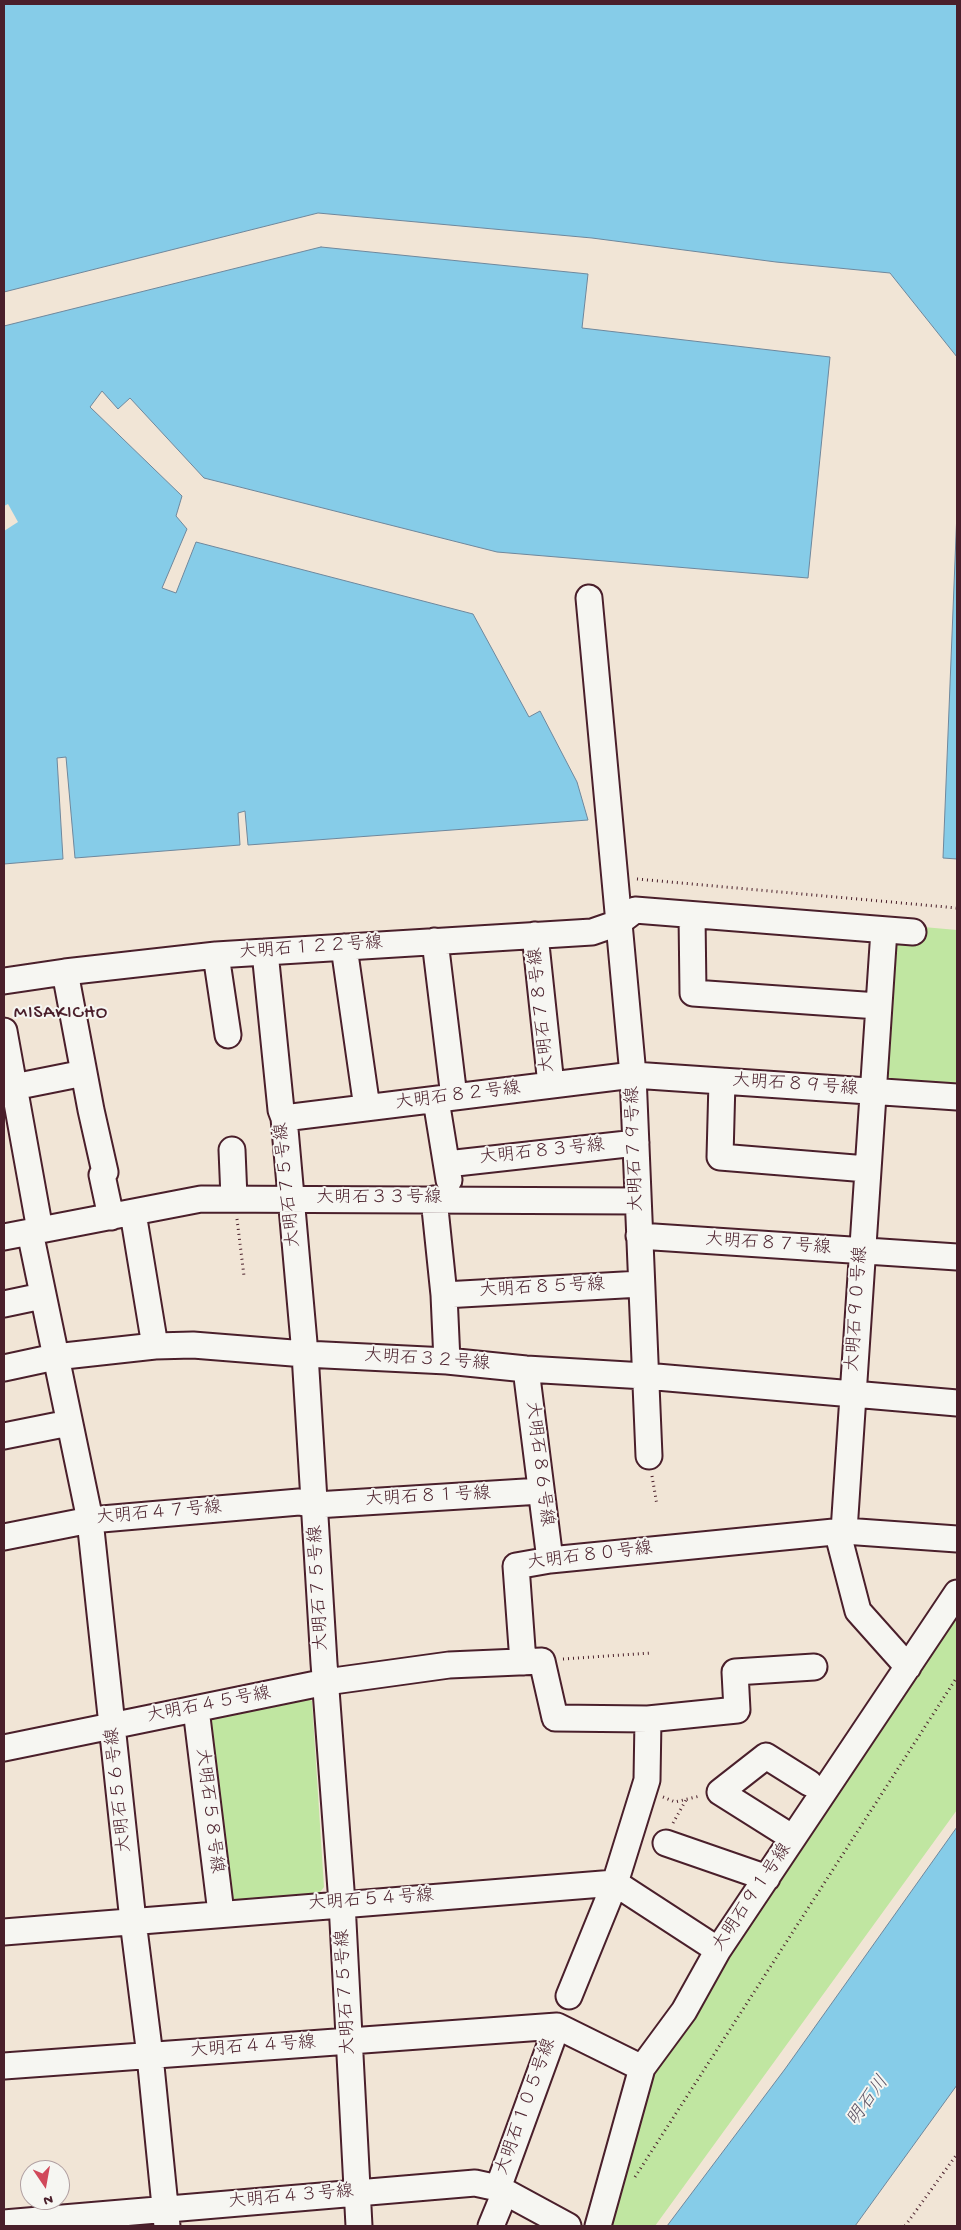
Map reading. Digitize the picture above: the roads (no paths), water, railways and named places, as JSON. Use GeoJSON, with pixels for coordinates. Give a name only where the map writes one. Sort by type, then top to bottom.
{"type":"FeatureCollection","features":[{"type":"Feature","properties":{"kind":"street","name":"大明石７９号線"},"geometry":{"type":"LineString","coordinates":[[589,598],[633,1075],[649,1456]]}},
{"type":"Feature","properties":{"kind":"street","name":"大明石１２２号線"},"geometry":{"type":"LineString","coordinates":[[4,981],[65,972],[216,955],[592,932],[618,923],[635,910],[913,932]]}},
{"type":"Feature","properties":{"kind":"street"},"geometry":{"type":"LineString","coordinates":[[692,914],[692,993],[878,1006]]}},
{"type":"Feature","properties":{"kind":"street","name":"大明石９０号線"},"geometry":{"type":"LineString","coordinates":[[884,930],[844,1531],[840,1542],[858,1611],[908,1667]]}},
{"type":"Feature","properties":{"kind":"street","name":"大明石７８号線"},"geometry":{"type":"LineString","coordinates":[[535,935],[551,1085]]}},
{"type":"Feature","properties":{"kind":"street"},"geometry":{"type":"LineString","coordinates":[[435,941],[445,1098],[447,1164],[443,1199],[446,1361]]}},
{"type":"Feature","properties":{"kind":"street"},"geometry":{"type":"LineString","coordinates":[[344,947],[368,1108]]}},
{"type":"Feature","properties":{"kind":"street","name":"大明石７５号線"},"geometry":{"type":"LineString","coordinates":[[265,952],[281,1110],[284,1118],[305,1354],[342,1903],[359,2226]]}},
{"type":"Feature","properties":{"kind":"street"},"geometry":{"type":"LineString","coordinates":[[216,955],[228,1035]]}},
{"type":"Feature","properties":{"kind":"street"},"geometry":{"type":"LineString","coordinates":[[65,972],[106,1172],[102,1175],[122,1215],[155,1346]]}},
{"type":"Feature","properties":{"kind":"street","name":"大明石５６号線"},"geometry":{"type":"LineString","coordinates":[[4,1031],[35,1231],[42,1296],[90,1520],[133,1921],[150,2056],[166,2218]]}},
{"type":"Feature","properties":{"kind":"street"},"geometry":{"type":"LineString","coordinates":[[14,1087],[84,1072]]}},
{"type":"Feature","properties":{"kind":"street","name":"大明石８９号線"},"geometry":{"type":"LineString","coordinates":[[633,1075],[957,1097]]}},
{"type":"Feature","properties":{"kind":"street","name":"大明石８２号線"},"geometry":{"type":"LineString","coordinates":[[284,1118],[633,1075]]}},
{"type":"Feature","properties":{"kind":"street"},"geometry":{"type":"LineString","coordinates":[[722,1081],[720,1157],[867,1169]]}},
{"type":"Feature","properties":{"kind":"street","name":"大明石８３号線"},"geometry":{"type":"LineString","coordinates":[[447,1164],[636,1143]]}},
{"type":"Feature","properties":{"kind":"street"},"geometry":{"type":"LineString","coordinates":[[232,1150],[234,1198]]}},
{"type":"Feature","properties":{"kind":"street","name":"大明石３３号線"},"geometry":{"type":"LineString","coordinates":[[4,1237],[201,1199],[638,1201]]}},
{"type":"Feature","properties":{"kind":"street","name":"大明石８７号線"},"geometry":{"type":"LineString","coordinates":[[639,1236],[957,1257]]}},
{"type":"Feature","properties":{"kind":"street","name":"大明石８５号線"},"geometry":{"type":"LineString","coordinates":[[444,1295],[641,1284]]}},
{"type":"Feature","properties":{"kind":"street"},"geometry":{"type":"LineString","coordinates":[[4,1304],[42,1296]]}},
{"type":"Feature","properties":{"kind":"street","name":"大明石３２号線"},"geometry":{"type":"LineString","coordinates":[[4,1368],[55,1357],[155,1346],[193,1345],[305,1354],[446,1361],[526,1369],[645,1376],[957,1402]]}},
{"type":"Feature","properties":{"kind":"street","name":"大明石８６号線"},"geometry":{"type":"LineString","coordinates":[[526,1369],[550,1560]]}},
{"type":"Feature","properties":{"kind":"street"},"geometry":{"type":"LineString","coordinates":[[4,1436],[69,1423]]}},
{"type":"Feature","properties":{"kind":"street","name":"大明石８１号線"},"geometry":{"type":"LineString","coordinates":[[316,1505],[541,1491]]}},
{"type":"Feature","properties":{"kind":"street","name":"大明石４７号線"},"geometry":{"type":"LineString","coordinates":[[4,1537],[90,1520],[299,1502],[316,1505]]}},
{"type":"Feature","properties":{"kind":"street","name":"大明石８０号線"},"geometry":{"type":"LineString","coordinates":[[532,1661],[516,1566],[550,1560],[844,1531],[957,1540]]}},
{"type":"Feature","properties":{"kind":"street","name":"大明石９１号線"},"geometry":{"type":"LineString","coordinates":[[598,2226],[642,2068],[684,2012],[718,1950],[957,1593]]}},
{"type":"Feature","properties":{"kind":"street"},"geometry":{"type":"LineString","coordinates":[[326,1682],[449,1665],[532,1661],[555,1718],[648,1719],[737,1710],[736,1672],[814,1666]]}},
{"type":"Feature","properties":{"kind":"street","name":"大明石４５号線"},"geometry":{"type":"LineString","coordinates":[[4,1748],[326,1682]]}},
{"type":"Feature","properties":{"kind":"street","name":"大明石５８号線"},"geometry":{"type":"LineString","coordinates":[[196,1709],[221,1913]]}},
{"type":"Feature","properties":{"kind":"street"},"geometry":{"type":"LineString","coordinates":[[569,1996],[615,1883],[647,1780],[648,1719]]}},
{"type":"Feature","properties":{"kind":"street"},"geometry":{"type":"LineString","coordinates":[[793,1838],[720,1792],[766,1756],[809,1783]]}},
{"type":"Feature","properties":{"kind":"street"},"geometry":{"type":"LineString","coordinates":[[669,1834],[767,1878]]}},
{"type":"Feature","properties":{"kind":"street"},"geometry":{"type":"LineString","coordinates":[[615,1883],[718,1950]]}},
{"type":"Feature","properties":{"kind":"street","name":"大明石５４号線"},"geometry":{"type":"LineString","coordinates":[[4,1932],[342,1903],[615,1883]]}},
{"type":"Feature","properties":{"kind":"street"},"geometry":{"type":"LineString","coordinates":[[557,2026],[642,2068]]}},
{"type":"Feature","properties":{"kind":"street","name":"大明石４４号線"},"geometry":{"type":"LineString","coordinates":[[4,2066],[150,2056],[218,2049],[557,2026]]}},
{"type":"Feature","properties":{"kind":"street","name":"大明石１０５号線"},"geometry":{"type":"LineString","coordinates":[[491,2226],[557,2026]]}},
{"type":"Feature","properties":{"kind":"street","name":"大明石４３号線"},"geometry":{"type":"LineString","coordinates":[[4,2223],[166,2218],[358,2192],[475,2183],[502,2190],[568,2226]]}},
{"type":"Feature","properties":{"kind":"water"},"geometry":{"type":"Polygon","coordinates":[[[4,4],[957,4],[957,357],[890,273],[776,262],[592,238],[318,213],[4,292],[4,4]]]}},
{"type":"Feature","properties":{"kind":"water"},"geometry":{"type":"Polygon","coordinates":[[[321,247],[588,274],[582,328],[830,357],[808,578],[497,552],[204,478],[130,398],[118,409],[102,391],[90,407],[182,496],[176,516],[187,529],[162,588],[176,593],[196,542],[473,614],[529,717],[540,711],[577,782],[588,820],[248,845],[245,811],[238,813],[240,845],[75,858],[66,757],[57,758],[63,859],[4,864],[4,326],[321,247]]]}},
{"type":"Feature","properties":{"kind":"water"},"geometry":{"type":"Polygon","coordinates":[[[957,511],[957,859],[943,858],[957,511]]]}},
{"type":"Feature","properties":{"kind":"water","name":"明石川"},"geometry":{"type":"Polygon","coordinates":[[[957,1827],[957,2085],[855,2226],[667,2226],[785,2069],[957,1827]]]}},
{"type":"Feature","properties":{"kind":"district","name":"MISAKICHO"},"geometry":{"type":"Point","coordinates":[61,1014]}}]}
